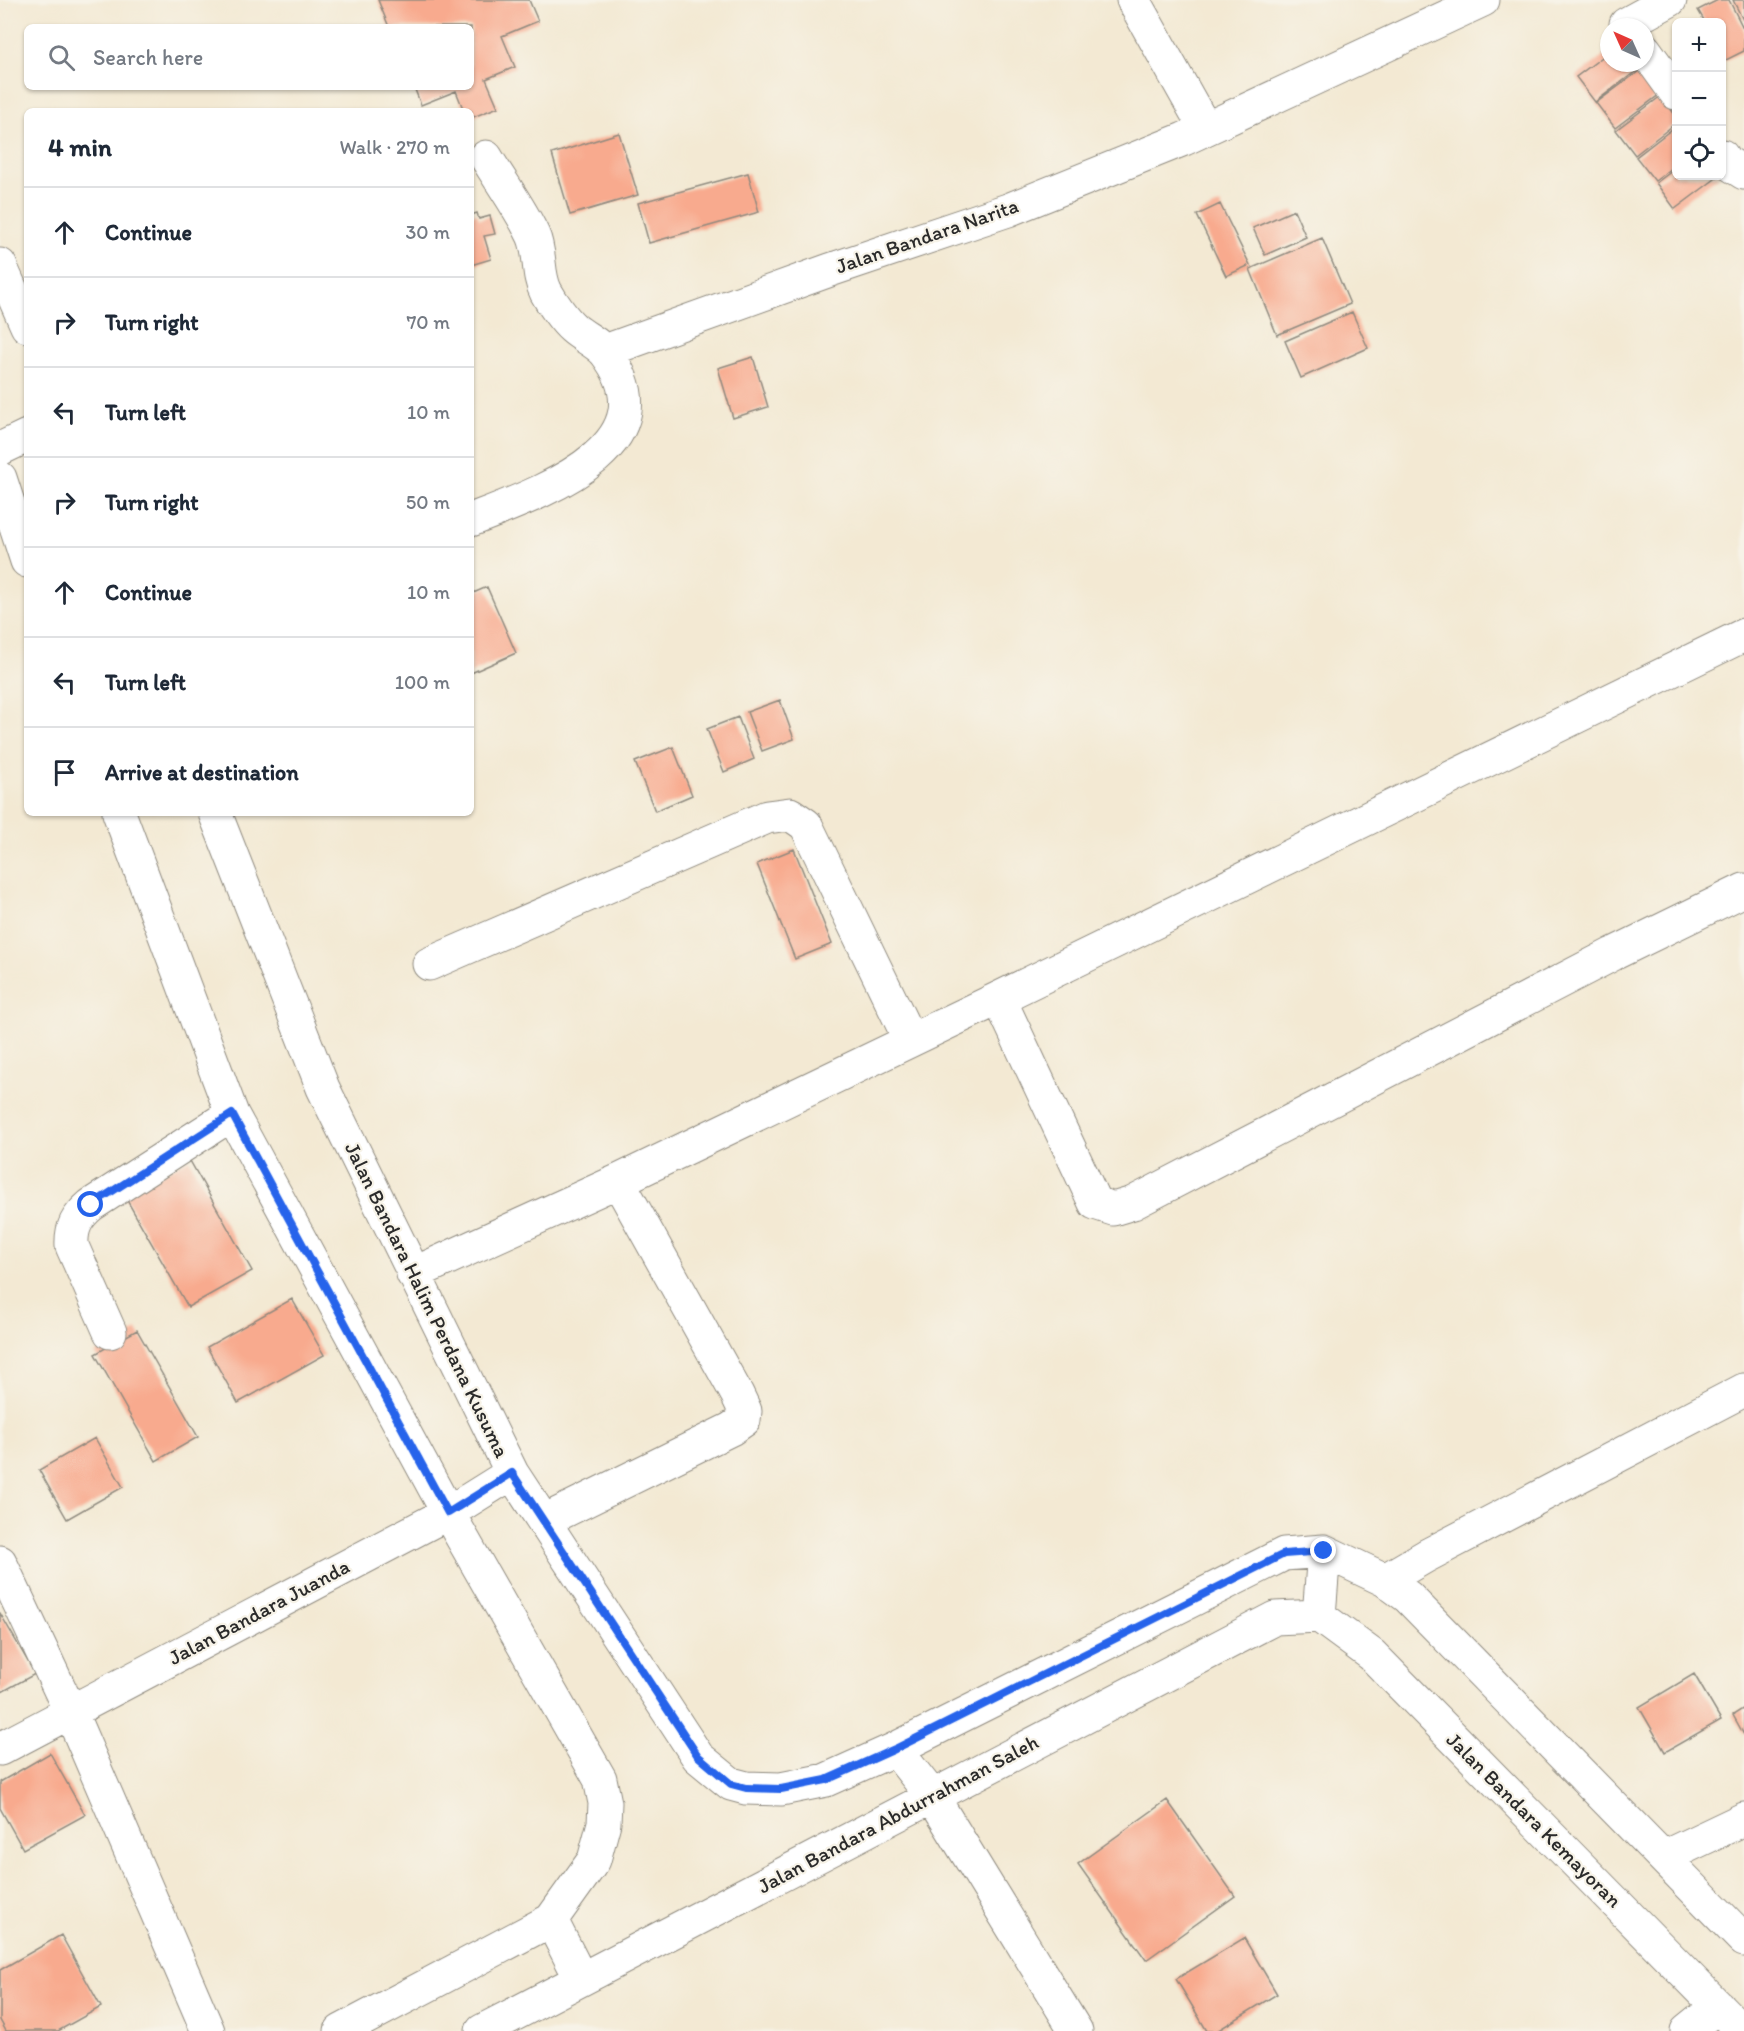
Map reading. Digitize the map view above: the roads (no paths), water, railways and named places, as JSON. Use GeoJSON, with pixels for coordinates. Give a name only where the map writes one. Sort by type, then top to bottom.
{"type":"FeatureCollection","features":[{"type":"Feature","properties":{"kind":"street"},"geometry":{"type":"LineString","coordinates":[[1133,0],[1195,134]]}},
{"type":"Feature","properties":{"kind":"street","name":"Jalan Bandara Narita"},"geometry":{"type":"LineString","coordinates":[[605,351],[820,273],[1008,210],[1195,134],[1483,0]]}},
{"type":"Feature","properties":{"kind":"street"},"geometry":{"type":"LineString","coordinates":[[1621,17],[1670,0]]}},
{"type":"Feature","properties":{"kind":"street"},"geometry":{"type":"LineString","coordinates":[[1654,62],[1672,86]]}},
{"type":"Feature","properties":{"kind":"street"},"geometry":{"type":"LineString","coordinates":[[474,519],[535,495],[575,474],[598,457],[617,434],[627,403],[620,375],[605,351],[571,327],[546,291],[533,236],[486,157]]}},
{"type":"Feature","properties":{"kind":"street"},"geometry":{"type":"LineString","coordinates":[[1726,162],[1744,173]]}},
{"type":"Feature","properties":{"kind":"street"},"geometry":{"type":"LineString","coordinates":[[0,265],[24,319]]}},
{"type":"Feature","properties":{"kind":"street"},"geometry":{"type":"LineString","coordinates":[[0,449],[24,437]]}},
{"type":"Feature","properties":{"kind":"street"},"geometry":{"type":"LineString","coordinates":[[0,478],[24,552]]}},
{"type":"Feature","properties":{"kind":"street"},"geometry":{"type":"LineString","coordinates":[[413,1274],[618,1181],[1744,635]]}},
{"type":"Feature","properties":{"kind":"street"},"geometry":{"type":"LineString","coordinates":[[429,964],[767,817],[790,814],[806,825],[910,1040]]}},
{"type":"Feature","properties":{"kind":"street"},"geometry":{"type":"LineString","coordinates":[[119,816],[232,1114],[448,1513],[600,1779],[605,1803],[604,1823],[594,1860],[551,1920],[341,2031]]}},
{"type":"Feature","properties":{"kind":"street","name":"Jalan Bandara Halim Perdana Kusuma"},"geometry":{"type":"LineString","coordinates":[[216,816],[323,1088],[512,1473],[698,1756],[731,1784],[766,1790],[826,1780],[895,1749]]}},
{"type":"Feature","properties":{"kind":"street"},"geometry":{"type":"LineString","coordinates":[[999,998],[1095,1203],[1113,1209],[1133,1203],[1613,954],[1744,890]]}},
{"type":"Feature","properties":{"kind":"street"},"geometry":{"type":"LineString","coordinates":[[110,1332],[72,1246],[71,1232],[75,1222],[91,1205],[232,1114]]}},
{"type":"Feature","properties":{"kind":"street"},"geometry":{"type":"LineString","coordinates":[[544,1521],[731,1429],[744,1420],[745,1416],[737,1394],[618,1181]]}},
{"type":"Feature","properties":{"kind":"street"},"geometry":{"type":"LineString","coordinates":[[1384,1580],[1744,1390]]}},
{"type":"Feature","properties":{"kind":"street","name":"Jalan Bandara Juanda"},"geometry":{"type":"LineString","coordinates":[[0,1749],[448,1513],[512,1473]]}},
{"type":"Feature","properties":{"kind":"street"},"geometry":{"type":"LineString","coordinates":[[1319,1616],[1324,1551]]}},
{"type":"Feature","properties":{"kind":"street"},"geometry":{"type":"LineString","coordinates":[[1076,2031],[932,1796],[895,1749],[1284,1554],[1324,1551],[1384,1580],[1408,1597],[1744,1940]]}},
{"type":"Feature","properties":{"kind":"street"},"geometry":{"type":"LineString","coordinates":[[0,1562],[70,1711],[208,2031]]}},
{"type":"Feature","properties":{"kind":"street","name":"Jalan Bandara Abdurrahman Saleh"},"geometry":{"type":"LineString","coordinates":[[482,2031],[1275,1617],[1319,1616]]}},
{"type":"Feature","properties":{"kind":"street","name":"Jalan Bandara Kemayoran"},"geometry":{"type":"LineString","coordinates":[[1319,1616],[1372,1655],[1742,2031]]}},
{"type":"Feature","properties":{"kind":"street"},"geometry":{"type":"LineString","coordinates":[[1664,1857],[1744,1819]]}},
{"type":"Feature","properties":{"kind":"street"},"geometry":{"type":"LineString","coordinates":[[551,1920],[581,1979]]}},
{"type":"Feature","properties":{"kind":"street"},"geometry":{"type":"LineString","coordinates":[[1688,2031],[1718,2006]]}}]}
